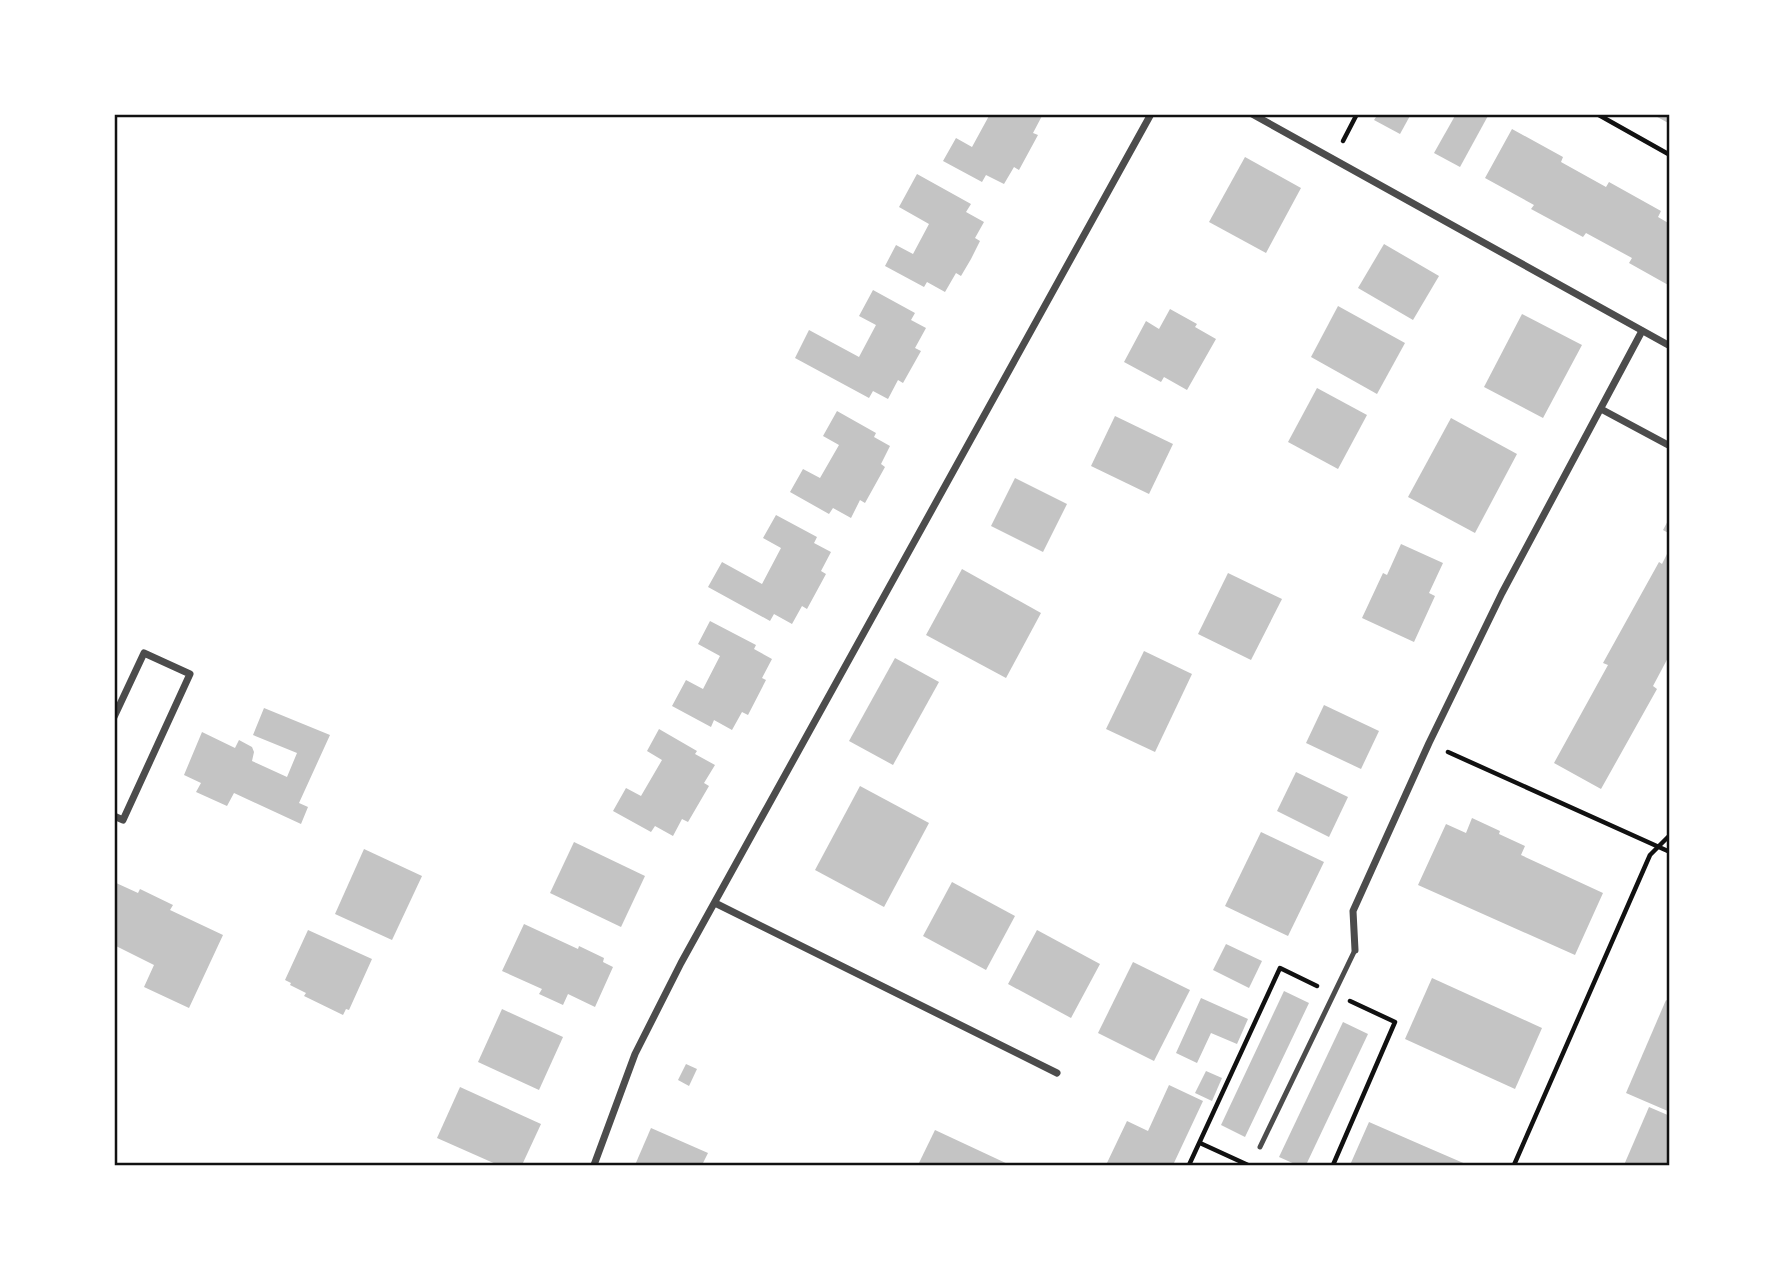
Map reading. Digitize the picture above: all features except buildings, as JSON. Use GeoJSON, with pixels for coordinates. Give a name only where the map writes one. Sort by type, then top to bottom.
{"type":"FeatureCollection","features":[{"type":"Feature","properties":{"kind":"street"},"geometry":{"type":"LineString","coordinates":[[594,1165],[635,1054],[715,903],[1151,114]]}},
{"type":"Feature","properties":{"kind":"street"},"geometry":{"type":"LineString","coordinates":[[1252,114],[1670,346]]}},
{"type":"Feature","properties":{"kind":"street"},"geometry":{"type":"LineString","coordinates":[[1355,950],[1353,911],[1429,743],[1502,593],[1642,331]]}},
{"type":"Feature","properties":{"kind":"street"},"geometry":{"type":"LineString","coordinates":[[1601,409],[1670,446]]}},
{"type":"Feature","properties":{"kind":"street"},"geometry":{"type":"LineString","coordinates":[[114,717],[144,653],[190,674],[123,820],[114,816]]}},
{"type":"Feature","properties":{"kind":"street"},"geometry":{"type":"LineString","coordinates":[[715,903],[1057,1073]]}},
{"type":"Feature","properties":{"kind":"lane"},"geometry":{"type":"LineString","coordinates":[[1260,1147],[1355,950]]}},
{"type":"Feature","properties":{"kind":"path"},"geometry":{"type":"LineString","coordinates":[[1334,158],[1357,114]]}},
{"type":"Feature","properties":{"kind":"path"},"geometry":{"type":"LineString","coordinates":[[1597,114],[1670,155]]}},
{"type":"Feature","properties":{"kind":"path"},"geometry":{"type":"LineString","coordinates":[[1429,743],[1670,852]]}},
{"type":"Feature","properties":{"kind":"path"},"geometry":{"type":"LineString","coordinates":[[1514,1165],[1650,855],[1670,835]]}},
{"type":"Feature","properties":{"kind":"path"},"geometry":{"type":"LineString","coordinates":[[1200,1143],[1248,1165]]}}]}
